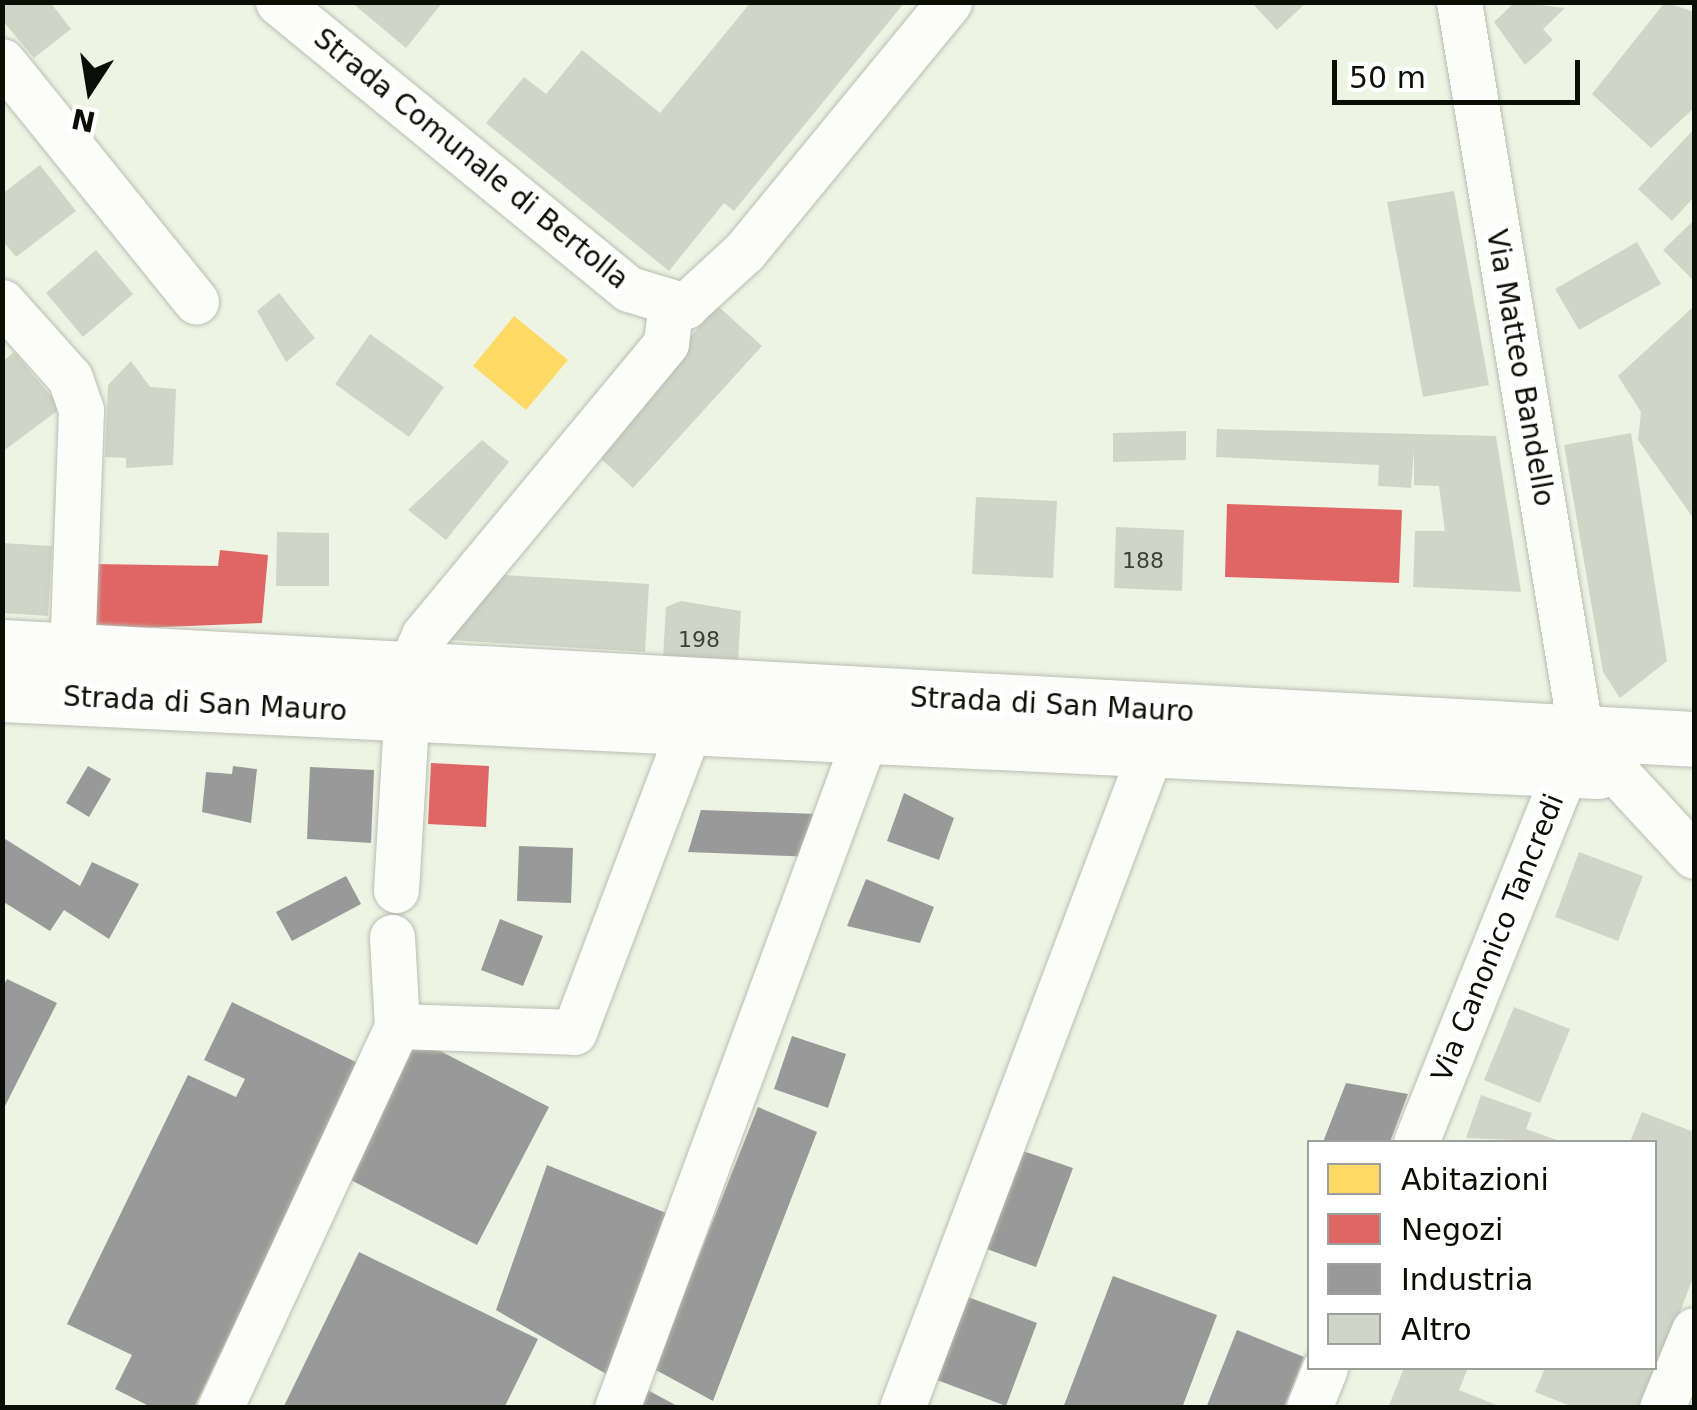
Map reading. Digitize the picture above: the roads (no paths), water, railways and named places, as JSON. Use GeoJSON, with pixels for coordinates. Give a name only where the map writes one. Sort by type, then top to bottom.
{"type":"FeatureCollection","features":[{"type":"Feature","properties":{"kind":"main road","name":"Strada di San Mauro"},"geometry":{"type":"LineString","coordinates":[[2,647],[72,651],[689,729],[1150,753],[1573,752],[1694,739]]}},
{"type":"Feature","properties":{"kind":"main road","name":"Strada di San Mauro"},"geometry":{"type":"LineString","coordinates":[[2,694],[408,692],[1573,752],[1621,772],[1694,776]]}},
{"type":"Feature","properties":{"kind":"street","name":"Strada Comunale di Bertolla"},"geometry":{"type":"LineString","coordinates":[[278,2],[629,289],[672,305]]}},
{"type":"Feature","properties":{"kind":"street"},"geometry":{"type":"LineString","coordinates":[[396,890],[408,692],[424,635],[666,343],[672,305],[702,298],[949,2]]}},
{"type":"Feature","properties":{"kind":"street","name":"Via Matteo Bandello"},"geometry":{"type":"LineString","coordinates":[[1458,2],[1573,752]]}},
{"type":"Feature","properties":{"kind":"street"},"geometry":{"type":"LineString","coordinates":[[2,60],[196,301]]}},
{"type":"Feature","properties":{"kind":"street","name":"Strada di San Mauro"},"geometry":{"type":"LineString","coordinates":[[2,302],[70,378],[81,410],[72,651]]}},
{"type":"Feature","properties":{"kind":"street"},"geometry":{"type":"LineString","coordinates":[[397,1026],[574,1032],[689,729]]}},
{"type":"Feature","properties":{"kind":"street"},"geometry":{"type":"LineString","coordinates":[[617,1408],[866,738]]}},
{"type":"Feature","properties":{"kind":"street","name":"Via Canonico Tancredi"},"geometry":{"type":"LineString","coordinates":[[1417,1140],[1573,752]]}},
{"type":"Feature","properties":{"kind":"street","name":"Strada di San Mauro"},"geometry":{"type":"LineString","coordinates":[[902,1408],[1150,753]]}},
{"type":"Feature","properties":{"kind":"street"},"geometry":{"type":"LineString","coordinates":[[1621,772],[1694,856]]}},
{"type":"Feature","properties":{"kind":"street"},"geometry":{"type":"LineString","coordinates":[[220,1408],[397,1026],[392,937]]}},
{"type":"Feature","properties":{"kind":"street"},"geometry":{"type":"LineString","coordinates":[[1662,1408],[1694,1330]]}},
{"type":"Feature","properties":{"kind":"street"},"geometry":{"type":"LineString","coordinates":[[1309,1408],[1324,1370]]}}]}
